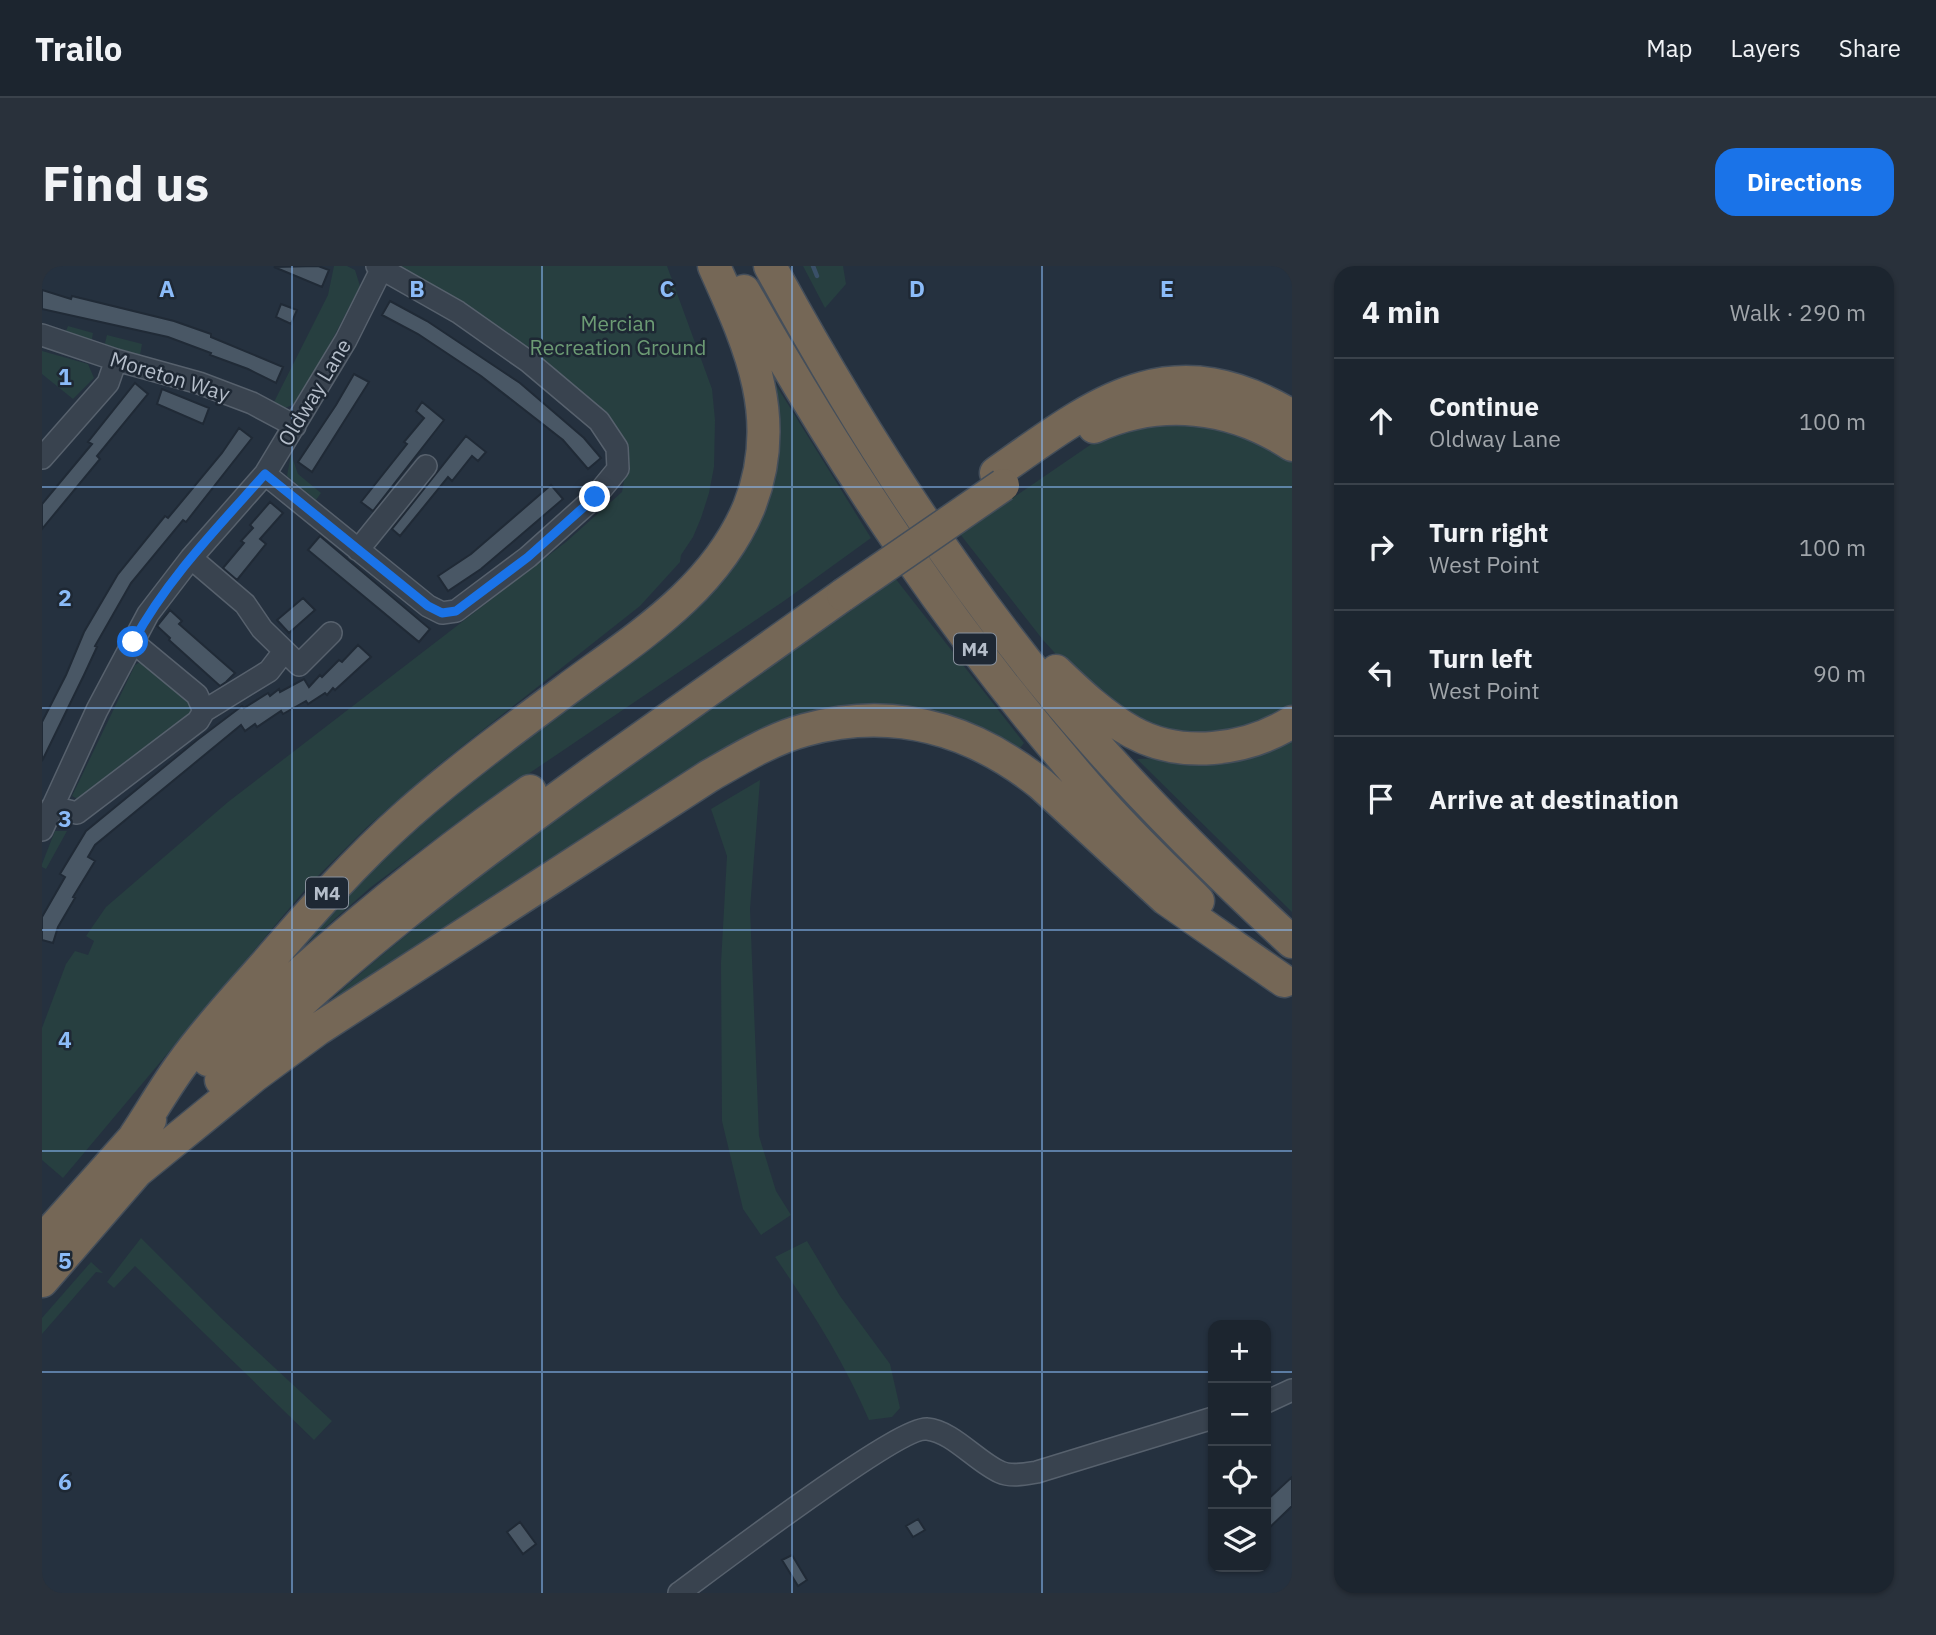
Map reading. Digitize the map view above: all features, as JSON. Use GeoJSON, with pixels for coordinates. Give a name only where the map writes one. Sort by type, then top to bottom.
{"type":"FeatureCollection","features":[{"type":"Feature","properties":{"kind":"highway","name":"M4"},"geometry":{"type":"LineString","coordinates":[[135,1136],[182,1063],[310,912],[369,850],[410,812],[478,757],[677,606],[708,573],[732,541],[750,505],[762,462],[763,404],[755,366],[714,266]]}},
{"type":"Feature","properties":{"kind":"highway","name":"M4"},"geometry":{"type":"LineString","coordinates":[[730,266],[795,381],[865,494],[935,596],[1013,699],[1096,797],[1143,846],[1212,915],[1288,984]]}},
{"type":"Feature","properties":{"kind":"highway","name":"M4"},"geometry":{"type":"LineString","coordinates":[[770,266],[872,441],[970,587],[1050,691],[1138,792],[1217,873],[1292,942]]}},
{"type":"Feature","properties":{"kind":"highway","name":"M4"},"geometry":{"type":"LineString","coordinates":[[42,1241],[175,1093],[257,1011],[409,880],[570,763],[839,589],[999,479],[1075,419],[1119,395],[1151,386],[1181,383],[1222,386],[1257,397],[1292,416]]}},
{"type":"Feature","properties":{"kind":"highway","name":"M4"},"geometry":{"type":"LineString","coordinates":[[999,479],[1093,428],[1121,416],[1152,409],[1195,409],[1233,416],[1266,429],[1292,445]]}},
{"type":"Feature","properties":{"kind":"highway","name":"M4"},"geometry":{"type":"LineString","coordinates":[[970,587],[1072,687],[1102,712],[1134,733],[1168,745],[1210,748],[1252,741],[1292,722]]}},
{"type":"Feature","properties":{"kind":"highway","name":"M4"},"geometry":{"type":"LineString","coordinates":[[42,1281],[136,1172],[236,1065],[330,976],[518,827],[839,589]]}},
{"type":"Feature","properties":{"kind":"highway","name":"M4"},"geometry":{"type":"LineString","coordinates":[[136,1172],[254,1076],[318,1029],[709,776],[786,736],[847,721],[889,719],[913,723],[986,746],[1019,766],[1041,784],[1166,900],[1288,984]]}},
{"type":"Feature","properties":{"kind":"street","name":"Oldway Lane"},"geometry":{"type":"LineString","coordinates":[[45,821],[97,710],[148,614],[191,558],[265,474],[346,340],[379,267]]}},
{"type":"Feature","properties":{"kind":"street"},"geometry":{"type":"LineString","coordinates":[[265,474],[428,606],[442,613],[456,611],[528,557],[595,497],[618,469],[617,448],[599,421],[529,362],[458,312],[379,267]]}},
{"type":"Feature","properties":{"kind":"street","name":"Moreton Way"},"geometry":{"type":"LineString","coordinates":[[42,335],[116,360],[199,383],[252,403],[295,426]]}},
{"type":"Feature","properties":{"kind":"street"},"geometry":{"type":"LineString","coordinates":[[42,458],[108,383],[116,360]]}},
{"type":"Feature","properties":{"kind":"street"},"geometry":{"type":"LineString","coordinates":[[358,550],[426,467]]}},
{"type":"Feature","properties":{"kind":"street"},"geometry":{"type":"LineString","coordinates":[[191,558],[245,604],[262,629],[299,665],[331,633]]}},
{"type":"Feature","properties":{"kind":"street"},"geometry":{"type":"LineString","coordinates":[[133,642],[197,695],[204,711]]}},
{"type":"Feature","properties":{"kind":"street","name":"Oldway Lane"},"geometry":{"type":"LineString","coordinates":[[45,821],[77,813],[198,721],[204,711],[269,671],[279,658]]}},
{"type":"Feature","properties":{"kind":"street"},"geometry":{"type":"LineString","coordinates":[[1271,1400],[1292,1390]]}},
{"type":"Feature","properties":{"kind":"street"},"geometry":{"type":"LineString","coordinates":[[679,1593],[847,1472],[910,1433],[926,1428],[945,1435],[1001,1473],[1019,1475],[1037,1472],[1208,1420]]}},
{"type":"Feature","properties":{"kind":"green space"},"geometry":{"type":"Polygon","coordinates":[[[334,266],[347,266],[355,270],[360,286],[300,402],[285,408],[273,404],[328,295],[334,266]]]}},
{"type":"Feature","properties":{"kind":"green space","name":"Mercian Recreation Ground"},"geometry":{"type":"Polygon","coordinates":[[[393,266],[667,266],[712,389],[715,420],[714,467],[701,518],[681,555],[680,562],[640,606],[436,767],[367,827],[309,885],[63,1178],[42,1160],[42,1028],[66,964],[75,951],[88,955],[94,941],[86,936],[106,907],[228,802],[566,542],[622,492],[626,442],[393,266]]]}},
{"type":"Feature","properties":{"kind":"green space"},"geometry":{"type":"Polygon","coordinates":[[[803,266],[843,266],[846,284],[825,308],[803,266]]]}},
{"type":"Feature","properties":{"kind":"green space"},"geometry":{"type":"Polygon","coordinates":[[[68,326],[93,333],[91,344],[64,336],[68,326]]]}},
{"type":"Feature","properties":{"kind":"green space"},"geometry":{"type":"Polygon","coordinates":[[[107,335],[142,344],[140,355],[104,347],[107,335]]]}},
{"type":"Feature","properties":{"kind":"green space"},"geometry":{"type":"Polygon","coordinates":[[[42,351],[88,364],[94,378],[73,399],[42,374],[42,351]]]}},
{"type":"Feature","properties":{"kind":"green space"},"geometry":{"type":"Polygon","coordinates":[[[771,382],[776,385],[871,538],[784,601],[466,816],[371,887],[269,977],[363,870],[722,573],[771,382]]]}},
{"type":"Feature","properties":{"kind":"green space"},"geometry":{"type":"Polygon","coordinates":[[[1180,421],[1232,431],[1292,462],[1292,709],[1241,732],[1177,734],[1133,719],[1064,663],[960,534],[1093,443],[1128,430],[1180,421]]]}},
{"type":"Feature","properties":{"kind":"green space"},"geometry":{"type":"Polygon","coordinates":[[[291,454],[298,474],[321,493],[316,500],[287,476],[291,454]]]}},
{"type":"Feature","properties":{"kind":"green space"},"geometry":{"type":"Polygon","coordinates":[[[895,578],[1024,743],[1020,748],[983,728],[935,713],[838,710],[284,1042],[387,951],[511,853],[895,578]]]}},
{"type":"Feature","properties":{"kind":"green space"},"geometry":{"type":"Polygon","coordinates":[[[142,661],[190,701],[192,712],[183,722],[81,801],[72,796],[135,665],[142,661]]]}},
{"type":"Feature","properties":{"kind":"green space"},"geometry":{"type":"Polygon","coordinates":[[[1292,734],[1292,912],[1137,759],[1188,757],[1292,734]]]}},
{"type":"Feature","properties":{"kind":"green space"},"geometry":{"type":"Polygon","coordinates":[[[760,780],[750,909],[759,1136],[776,1191],[791,1215],[761,1235],[743,1209],[722,1121],[721,963],[727,856],[711,809],[760,780]]]}},
{"type":"Feature","properties":{"kind":"green space"},"geometry":{"type":"Polygon","coordinates":[[[55,831],[67,831],[46,869],[42,864],[55,831]]]}},
{"type":"Feature","properties":{"kind":"green space"},"geometry":{"type":"Polygon","coordinates":[[[141,1238],[221,1318],[332,1421],[314,1440],[135,1266],[114,1288],[107,1282],[141,1238]]]}},
{"type":"Feature","properties":{"kind":"green space"},"geometry":{"type":"Polygon","coordinates":[[[807,1241],[840,1296],[890,1364],[900,1408],[892,1417],[869,1420],[826,1336],[775,1257],[807,1241]]]}},
{"type":"Feature","properties":{"kind":"green space"},"geometry":{"type":"Polygon","coordinates":[[[91,1262],[103,1273],[96,1272],[42,1334],[42,1318],[91,1262]]]}},
{"type":"Feature","properties":{"kind":"building"},"geometry":{"type":"Polygon","coordinates":[[[318,266],[329,270],[322,287],[274,267],[318,266]]]}},
{"type":"Feature","properties":{"kind":"building"},"geometry":{"type":"Polygon","coordinates":[[[42,290],[71,299],[72,296],[174,321],[211,334],[211,337],[283,367],[276,383],[210,355],[211,353],[168,337],[42,309],[42,290]]]}},
{"type":"Feature","properties":{"kind":"building"},"geometry":{"type":"Polygon","coordinates":[[[390,301],[427,321],[520,383],[584,438],[601,458],[588,469],[563,440],[481,376],[418,334],[382,315],[390,301]]]}},
{"type":"Feature","properties":{"kind":"building"},"geometry":{"type":"Polygon","coordinates":[[[281,304],[297,310],[291,324],[276,317],[281,304]]]}},
{"type":"Feature","properties":{"kind":"building"},"geometry":{"type":"Polygon","coordinates":[[[354,374],[369,382],[312,472],[298,462],[354,374]]]}},
{"type":"Feature","properties":{"kind":"building"},"geometry":{"type":"Polygon","coordinates":[[[135,383],[148,394],[97,456],[100,459],[42,529],[42,504],[92,444],[88,442],[135,383]]]}},
{"type":"Feature","properties":{"kind":"building"},"geometry":{"type":"Polygon","coordinates":[[[162,389],[209,408],[203,424],[157,404],[162,389]]]}},
{"type":"Feature","properties":{"kind":"building"},"geometry":{"type":"Polygon","coordinates":[[[422,402],[444,420],[373,511],[361,502],[424,418],[416,411],[422,402]]]}},
{"type":"Feature","properties":{"kind":"building"},"geometry":{"type":"Polygon","coordinates":[[[239,428],[252,438],[186,522],[183,520],[131,583],[95,646],[97,647],[42,761],[42,722],[84,632],[118,574],[165,516],[168,518],[222,453],[239,428]]]}},
{"type":"Feature","properties":{"kind":"building"},"geometry":{"type":"Polygon","coordinates":[[[466,436],[486,452],[478,461],[472,456],[452,481],[448,477],[400,536],[392,529],[466,436]]]}},
{"type":"Feature","properties":{"kind":"building"},"geometry":{"type":"Polygon","coordinates":[[[551,485],[563,499],[481,569],[448,591],[438,576],[471,554],[551,485]]]}},
{"type":"Feature","properties":{"kind":"building"},"geometry":{"type":"Polygon","coordinates":[[[270,502],[283,513],[260,539],[266,544],[237,580],[223,568],[244,543],[241,541],[253,528],[250,525],[270,502]]]}},
{"type":"Feature","properties":{"kind":"building"},"geometry":{"type":"Polygon","coordinates":[[[320,536],[430,629],[419,642],[308,550],[320,536]]]}},
{"type":"Feature","properties":{"kind":"building"},"geometry":{"type":"Polygon","coordinates":[[[303,598],[315,610],[289,633],[277,620],[303,598]]]}},
{"type":"Feature","properties":{"kind":"building"},"geometry":{"type":"Polygon","coordinates":[[[170,610],[182,621],[179,624],[235,673],[226,682],[220,686],[157,626],[170,610]]]}},
{"type":"Feature","properties":{"kind":"building"},"geometry":{"type":"Polygon","coordinates":[[[358,645],[371,657],[335,690],[333,688],[327,695],[325,693],[308,704],[306,701],[283,714],[281,711],[257,727],[255,724],[245,731],[241,725],[95,845],[88,857],[95,861],[73,897],[75,898],[58,927],[53,943],[42,940],[42,917],[65,877],[60,874],[86,831],[242,706],[244,708],[268,693],[270,696],[279,689],[280,692],[304,679],[309,687],[339,660],[342,662],[358,645]]]}},
{"type":"Feature","properties":{"kind":"building"},"geometry":{"type":"Polygon","coordinates":[[[1292,1477],[1292,1506],[1271,1526],[1271,1509],[1271,1496],[1292,1477]]]}},
{"type":"Feature","properties":{"kind":"building"},"geometry":{"type":"Polygon","coordinates":[[[918,1519],[925,1530],[913,1537],[906,1526],[918,1519]]]}},
{"type":"Feature","properties":{"kind":"building"},"geometry":{"type":"Polygon","coordinates":[[[520,1522],[536,1544],[523,1554],[507,1532],[520,1522]]]}},
{"type":"Feature","properties":{"kind":"building"},"geometry":{"type":"Polygon","coordinates":[[[792,1555],[807,1580],[798,1586],[782,1560],[792,1555]]]}},
{"type":"Feature","properties":{"kind":"waterway"},"geometry":{"type":"LineString","coordinates":[[813,266],[817,276]]}},
{"type":"Feature","properties":{"kind":"route"},"geometry":{"type":"LineString","coordinates":[[133,642],[148,614],[191,558],[265,474],[428,606],[442,613],[456,611],[528,557],[595,497]]}}]}
